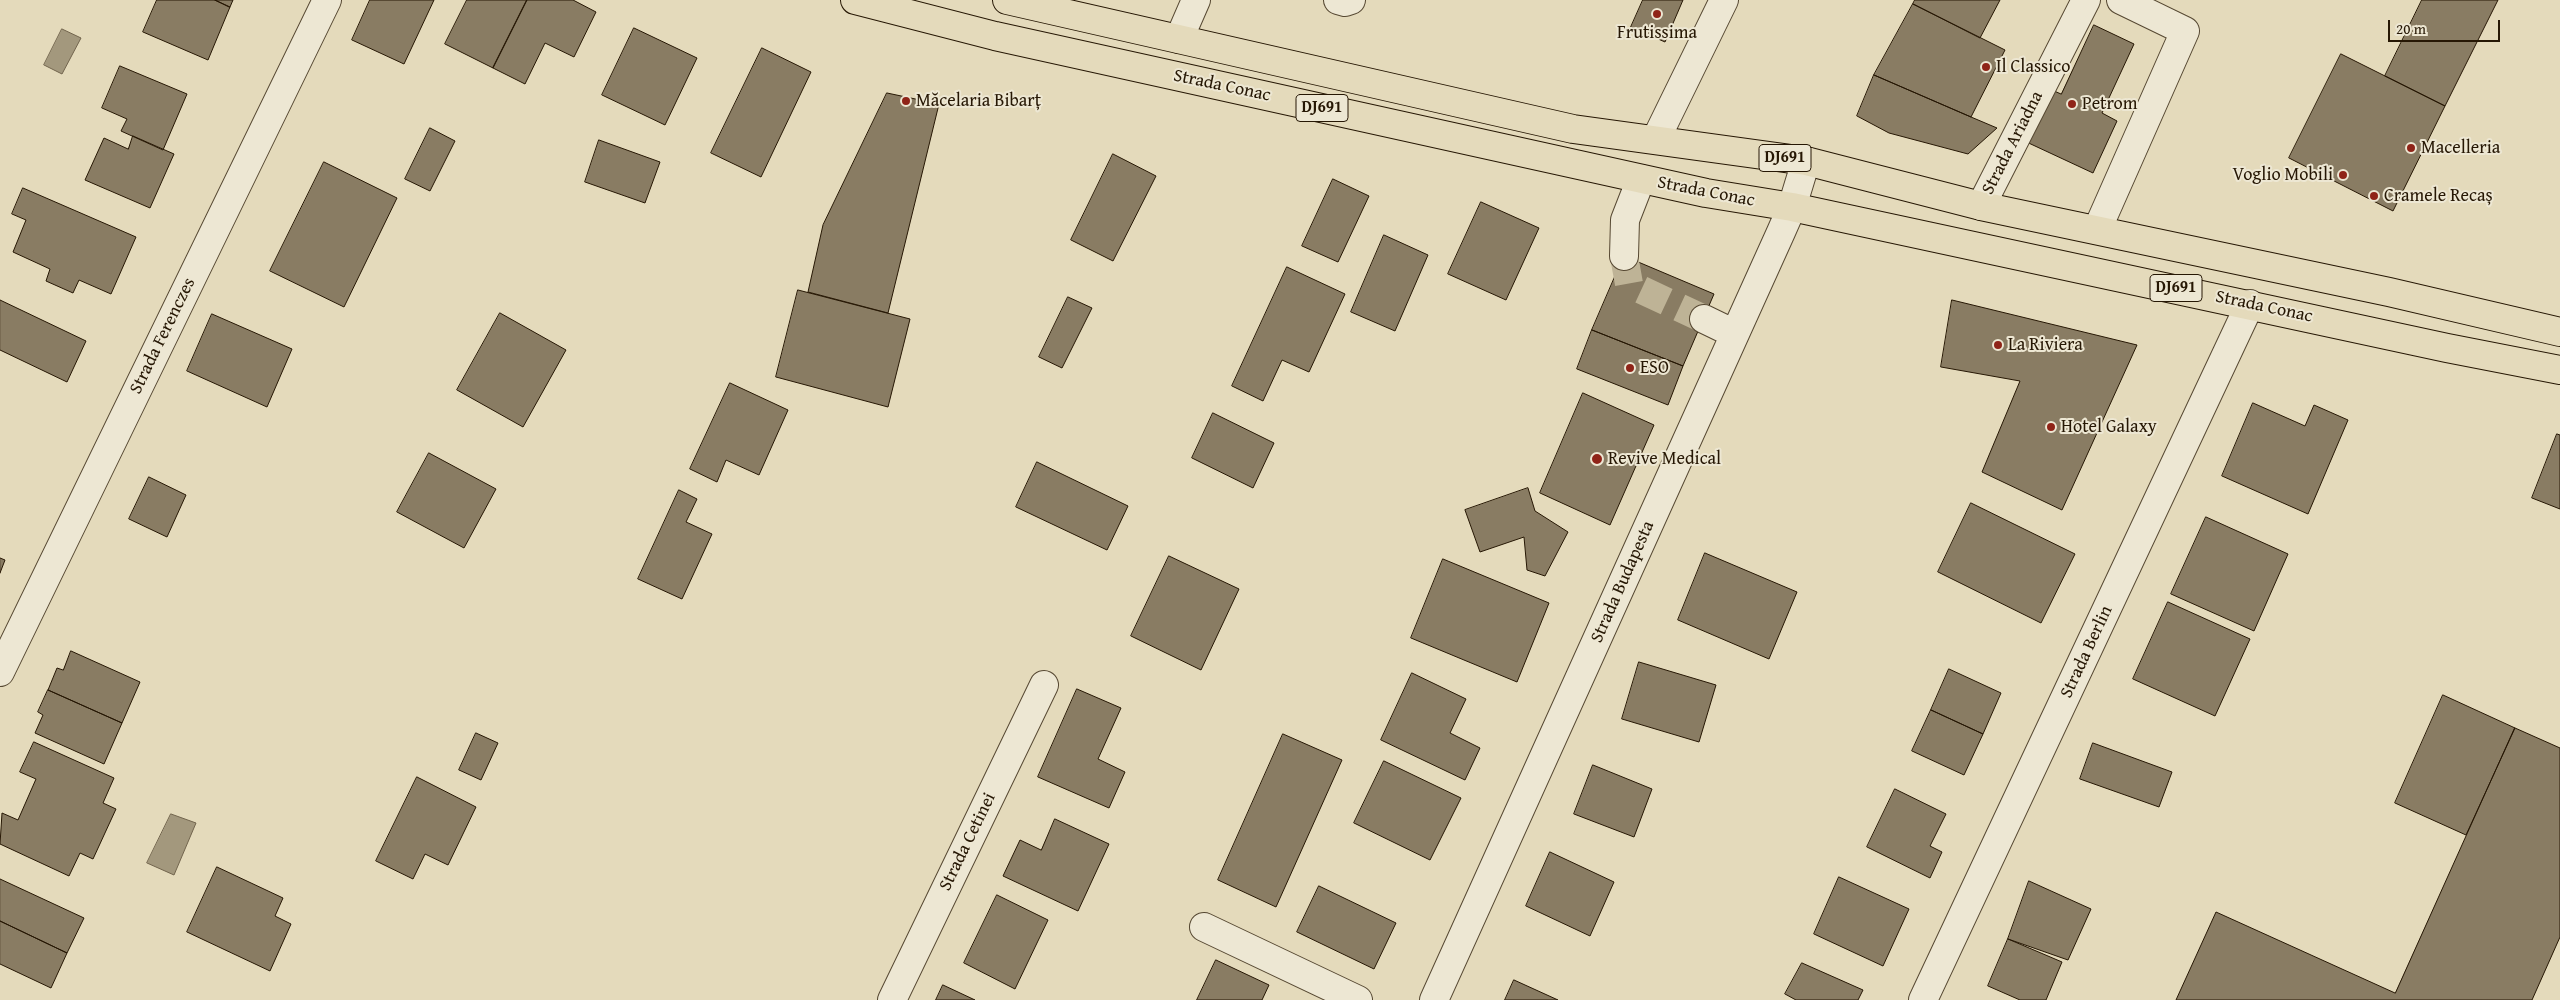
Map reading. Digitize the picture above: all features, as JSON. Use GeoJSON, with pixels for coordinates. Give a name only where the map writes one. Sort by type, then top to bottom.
{"type":"FeatureCollection","features":[{"type":"Feature","properties":{"kind":"main road","name":"Strada Conac"},"geometry":{"type":"LineString","coordinates":[[855,0],[995,36],[1706,194],[1792,207],[2250,304],[2447,348],[2560,370]]}},
{"type":"Feature","properties":{"kind":"main road","name":"Strada Conac"},"geometry":{"type":"LineString","coordinates":[[1007,0],[1573,129],[1656,138],[1806,161],[1981,206],[2560,332]]}},
{"type":"Feature","properties":{"kind":"street","name":"Strada Ferenczes"},"geometry":{"type":"LineString","coordinates":[[0,672],[327,0]]}},
{"type":"Feature","properties":{"kind":"street"},"geometry":{"type":"LineString","coordinates":[[1179,39],[1196,0]]}},
{"type":"Feature","properties":{"kind":"street"},"geometry":{"type":"LineString","coordinates":[[1338,0],[1345,2],[1351,0]]}},
{"type":"Feature","properties":{"kind":"street"},"geometry":{"type":"LineString","coordinates":[[1656,138],[1724,0]]}},
{"type":"Feature","properties":{"kind":"street","name":"Strada Ariadna"},"geometry":{"type":"LineString","coordinates":[[1981,206],[2086,0]]}},
{"type":"Feature","properties":{"kind":"street"},"geometry":{"type":"LineString","coordinates":[[2098,230],[2185,31],[2121,0]]}},
{"type":"Feature","properties":{"kind":"street","name":"Strada Budapesta"},"geometry":{"type":"LineString","coordinates":[[1434,1000],[1792,207],[1806,161]]}},
{"type":"Feature","properties":{"kind":"street"},"geometry":{"type":"LineString","coordinates":[[1624,256],[1625,220],[1641,179]]}},
{"type":"Feature","properties":{"kind":"street","name":"Strada Berlin"},"geometry":{"type":"LineString","coordinates":[[1923,1000],[2250,304]]}},
{"type":"Feature","properties":{"kind":"street"},"geometry":{"type":"LineString","coordinates":[[1704,319],[1734,334]]}},
{"type":"Feature","properties":{"kind":"street","name":"Strada Cetinei"},"geometry":{"type":"LineString","coordinates":[[892,1000],[1044,685]]}},
{"type":"Feature","properties":{"kind":"street"},"geometry":{"type":"LineString","coordinates":[[1204,927],[1358,1000]]}},
{"type":"Feature","properties":{"kind":"shaded area"},"geometry":{"type":"Polygon","coordinates":[[[62,29],[81,38],[62,74],[44,65],[62,29]]]}},
{"type":"Feature","properties":{"kind":"shaded area"},"geometry":{"type":"Polygon","coordinates":[[[171,814],[196,823],[174,875],[147,863],[171,814]]]}},
{"type":"Feature","properties":{"kind":"building"},"geometry":{"type":"Polygon","coordinates":[[[157,0],[215,0],[230,7],[208,60],[143,32],[157,0]]]}},
{"type":"Feature","properties":{"kind":"building"},"geometry":{"type":"Polygon","coordinates":[[[215,0],[233,0],[230,7],[215,0]]]}},
{"type":"Feature","properties":{"kind":"building"},"geometry":{"type":"Polygon","coordinates":[[[370,0],[434,0],[404,64],[352,40],[370,0]]]}},
{"type":"Feature","properties":{"kind":"building"},"geometry":{"type":"Polygon","coordinates":[[[467,0],[527,0],[493,68],[445,44],[467,0]]]}},
{"type":"Feature","properties":{"kind":"building"},"geometry":{"type":"Polygon","coordinates":[[[527,0],[573,0],[596,12],[574,57],[545,43],[525,84],[493,68],[527,0]]]}},
{"type":"Feature","properties":{"kind":"building","name":"Frutissima"},"geometry":{"type":"Polygon","coordinates":[[[1643,0],[1683,0],[1665,42],[1631,27],[1643,0]]]}},
{"type":"Feature","properties":{"kind":"building"},"geometry":{"type":"Polygon","coordinates":[[[1915,0],[2000,0],[1980,38],[1913,4],[1915,0]]]}},
{"type":"Feature","properties":{"kind":"building"},"geometry":{"type":"Polygon","coordinates":[[[2422,0],[2498,0],[2445,106],[2385,76],[2422,0]]]}},
{"type":"Feature","properties":{"kind":"building"},"geometry":{"type":"Polygon","coordinates":[[[1913,4],[2005,50],[1971,117],[1874,75],[1913,4]]]}},
{"type":"Feature","properties":{"kind":"building","name":"Petrom"},"geometry":{"type":"Polygon","coordinates":[[[2094,25],[2134,44],[2102,113],[2117,121],[2093,173],[2020,139],[2045,87],[2061,94],[2094,25]]]}},
{"type":"Feature","properties":{"kind":"building"},"geometry":{"type":"Polygon","coordinates":[[[634,28],[697,58],[665,125],[602,95],[634,28]]]}},
{"type":"Feature","properties":{"kind":"building"},"geometry":{"type":"Polygon","coordinates":[[[762,48],[811,72],[761,177],[711,153],[762,48]]]}},
{"type":"Feature","properties":{"kind":"building"},"geometry":{"type":"Polygon","coordinates":[[[2341,54],[2445,106],[2393,211],[2289,158],[2341,54]]]}},
{"type":"Feature","properties":{"kind":"building"},"geometry":{"type":"Polygon","coordinates":[[[120,66],[187,94],[163,150],[121,131],[127,119],[102,108],[120,66]]]}},
{"type":"Feature","properties":{"kind":"building"},"geometry":{"type":"Polygon","coordinates":[[[1874,75],[1997,128],[1968,154],[1889,133],[1857,116],[1874,75]]]}},
{"type":"Feature","properties":{"kind":"building"},"geometry":{"type":"Polygon","coordinates":[[[887,93],[939,104],[888,313],[808,292],[823,225],[887,93]]]}},
{"type":"Feature","properties":{"kind":"building"},"geometry":{"type":"Polygon","coordinates":[[[430,128],[455,141],[430,191],[405,179],[430,128]]]}},
{"type":"Feature","properties":{"kind":"building"},"geometry":{"type":"Polygon","coordinates":[[[133,136],[174,154],[150,208],[85,180],[104,138],[128,149],[133,136]]]}},
{"type":"Feature","properties":{"kind":"building"},"geometry":{"type":"Polygon","coordinates":[[[599,140],[660,162],[645,203],[585,182],[599,140]]]}},
{"type":"Feature","properties":{"kind":"building"},"geometry":{"type":"Polygon","coordinates":[[[1113,154],[1156,176],[1113,261],[1071,240],[1113,154]]]}},
{"type":"Feature","properties":{"kind":"building"},"geometry":{"type":"Polygon","coordinates":[[[324,162],[397,198],[344,307],[270,271],[324,162]]]}},
{"type":"Feature","properties":{"kind":"building"},"geometry":{"type":"Polygon","coordinates":[[[1333,179],[1369,196],[1338,262],[1302,246],[1333,179]]]}},
{"type":"Feature","properties":{"kind":"building"},"geometry":{"type":"Polygon","coordinates":[[[23,188],[136,237],[111,294],[79,280],[73,293],[46,281],[50,269],[13,252],[26,220],[12,214],[23,188]]]}},
{"type":"Feature","properties":{"kind":"building"},"geometry":{"type":"Polygon","coordinates":[[[1481,202],[1539,228],[1506,300],[1448,274],[1481,202]]]}},
{"type":"Feature","properties":{"kind":"building"},"geometry":{"type":"Polygon","coordinates":[[[1384,235],[1428,255],[1395,331],[1351,312],[1384,235]]]}},
{"type":"Feature","properties":{"kind":"building"},"geometry":{"type":"Polygon","coordinates":[[[1624,256],[1714,294],[1683,366],[1592,330],[1624,256]]]}},
{"type":"Feature","properties":{"kind":"building"},"geometry":{"type":"Polygon","coordinates":[[[1287,267],[1345,294],[1309,372],[1282,360],[1263,401],[1232,386],[1287,267]]]}},
{"type":"Feature","properties":{"kind":"building"},"geometry":{"type":"Polygon","coordinates":[[[798,290],[910,319],[888,407],[776,377],[798,290]]]}},
{"type":"Feature","properties":{"kind":"building"},"geometry":{"type":"Polygon","coordinates":[[[1068,297],[1092,308],[1062,368],[1039,357],[1068,297]]]}},
{"type":"Feature","properties":{"kind":"building"},"geometry":{"type":"Polygon","coordinates":[[[0,300],[86,341],[67,382],[0,350],[0,300]]]}},
{"type":"Feature","properties":{"kind":"building","name":"Hotel Galaxy"},"geometry":{"type":"Polygon","coordinates":[[[1952,300],[2137,345],[2062,510],[1982,472],[2020,381],[1941,367],[1952,300]]]}},
{"type":"Feature","properties":{"kind":"building"},"geometry":{"type":"Polygon","coordinates":[[[500,313],[566,350],[523,427],[457,390],[500,313]]]}},
{"type":"Feature","properties":{"kind":"building"},"geometry":{"type":"Polygon","coordinates":[[[212,314],[292,349],[267,407],[187,371],[212,314]]]}},
{"type":"Feature","properties":{"kind":"building","name":"ESO"},"geometry":{"type":"Polygon","coordinates":[[[1592,330],[1683,366],[1668,405],[1577,369],[1592,330]]]}},
{"type":"Feature","properties":{"kind":"building"},"geometry":{"type":"Polygon","coordinates":[[[730,383],[788,410],[759,475],[726,460],[717,482],[690,469],[730,383]]]}},
{"type":"Feature","properties":{"kind":"building","name":"Revive Medical"},"geometry":{"type":"Polygon","coordinates":[[[1583,393],[1654,425],[1610,525],[1540,493],[1583,393]]]}},
{"type":"Feature","properties":{"kind":"building"},"geometry":{"type":"Polygon","coordinates":[[[2253,403],[2305,426],[2314,405],[2348,420],[2308,514],[2222,476],[2253,403]]]}},
{"type":"Feature","properties":{"kind":"building"},"geometry":{"type":"Polygon","coordinates":[[[1213,413],[1274,443],[1253,488],[1192,458],[1213,413]]]}},
{"type":"Feature","properties":{"kind":"building"},"geometry":{"type":"Polygon","coordinates":[[[2557,434],[2560,435],[2560,509],[2532,498],[2557,434]]]}},
{"type":"Feature","properties":{"kind":"building"},"geometry":{"type":"Polygon","coordinates":[[[429,453],[496,489],[464,548],[397,512],[429,453]]]}},
{"type":"Feature","properties":{"kind":"building"},"geometry":{"type":"Polygon","coordinates":[[[1037,462],[1128,506],[1107,550],[1016,507],[1037,462]]]}},
{"type":"Feature","properties":{"kind":"building"},"geometry":{"type":"Polygon","coordinates":[[[149,477],[186,495],[167,537],[129,519],[149,477]]]}},
{"type":"Feature","properties":{"kind":"building"},"geometry":{"type":"Polygon","coordinates":[[[1528,488],[1535,511],[1568,532],[1545,576],[1527,570],[1524,537],[1480,552],[1465,510],[1528,488]]]}},
{"type":"Feature","properties":{"kind":"building"},"geometry":{"type":"Polygon","coordinates":[[[679,490],[697,499],[686,522],[712,534],[682,599],[638,579],[679,490]]]}},
{"type":"Feature","properties":{"kind":"building"},"geometry":{"type":"Polygon","coordinates":[[[1971,503],[2075,554],[2041,623],[1938,572],[1971,503]]]}},
{"type":"Feature","properties":{"kind":"building"},"geometry":{"type":"Polygon","coordinates":[[[2206,517],[2288,554],[2254,631],[2171,594],[2206,517]]]}},
{"type":"Feature","properties":{"kind":"building"},"geometry":{"type":"Polygon","coordinates":[[[1705,553],[1797,592],[1769,659],[1678,620],[1705,553]]]}},
{"type":"Feature","properties":{"kind":"building"},"geometry":{"type":"Polygon","coordinates":[[[1169,556],[1239,589],[1201,670],[1131,636],[1169,556]]]}},
{"type":"Feature","properties":{"kind":"building"},"geometry":{"type":"Polygon","coordinates":[[[0,558],[5,560],[0,573],[0,558]]]}},
{"type":"Feature","properties":{"kind":"building"},"geometry":{"type":"Polygon","coordinates":[[[1443,559],[1549,603],[1517,682],[1411,638],[1443,559]]]}},
{"type":"Feature","properties":{"kind":"building"},"geometry":{"type":"Polygon","coordinates":[[[2168,602],[2250,639],[2215,716],[2133,679],[2168,602]]]}},
{"type":"Feature","properties":{"kind":"building"},"geometry":{"type":"Polygon","coordinates":[[[71,651],[140,682],[122,723],[48,690],[57,668],[63,670],[71,651]]]}},
{"type":"Feature","properties":{"kind":"building"},"geometry":{"type":"Polygon","coordinates":[[[1639,662],[1716,685],[1699,742],[1622,719],[1639,662]]]}},
{"type":"Feature","properties":{"kind":"building"},"geometry":{"type":"Polygon","coordinates":[[[1949,669],[2001,693],[1983,734],[1931,710],[1949,669]]]}},
{"type":"Feature","properties":{"kind":"building"},"geometry":{"type":"Polygon","coordinates":[[[1412,673],[1466,699],[1450,733],[1480,748],[1465,780],[1381,740],[1412,673]]]}},
{"type":"Feature","properties":{"kind":"building"},"geometry":{"type":"Polygon","coordinates":[[[1077,689],[1121,708],[1098,759],[1125,772],[1109,808],[1038,777],[1077,689]]]}},
{"type":"Feature","properties":{"kind":"building"},"geometry":{"type":"Polygon","coordinates":[[[48,690],[122,723],[104,764],[35,733],[43,715],[38,712],[48,690]]]}},
{"type":"Feature","properties":{"kind":"building"},"geometry":{"type":"Polygon","coordinates":[[[2443,695],[2515,728],[2466,835],[2395,803],[2443,695]]]}},
{"type":"Feature","properties":{"kind":"building"},"geometry":{"type":"Polygon","coordinates":[[[1931,710],[1983,734],[1964,775],[1912,751],[1931,710]]]}},
{"type":"Feature","properties":{"kind":"building"},"geometry":{"type":"Polygon","coordinates":[[[2515,728],[2560,748],[2560,937],[2532,1000],[2176,1000],[2216,912],[2395,993],[2515,728]]]}},
{"type":"Feature","properties":{"kind":"building"},"geometry":{"type":"Polygon","coordinates":[[[476,733],[498,743],[481,780],[459,770],[476,733]]]}},
{"type":"Feature","properties":{"kind":"building"},"geometry":{"type":"Polygon","coordinates":[[[1283,734],[1342,760],[1276,907],[1218,880],[1283,734]]]}},
{"type":"Feature","properties":{"kind":"building"},"geometry":{"type":"Polygon","coordinates":[[[34,742],[114,778],[103,803],[116,809],[93,859],[80,853],[69,876],[0,844],[2,813],[18,820],[36,779],[20,772],[34,742]]]}},
{"type":"Feature","properties":{"kind":"building"},"geometry":{"type":"Polygon","coordinates":[[[2093,743],[2172,772],[2159,807],[2080,779],[2093,743]]]}},
{"type":"Feature","properties":{"kind":"building"},"geometry":{"type":"Polygon","coordinates":[[[1384,761],[1461,798],[1430,860],[1354,823],[1384,761]]]}},
{"type":"Feature","properties":{"kind":"building"},"geometry":{"type":"Polygon","coordinates":[[[1593,765],[1652,789],[1634,837],[1574,814],[1593,765]]]}},
{"type":"Feature","properties":{"kind":"building"},"geometry":{"type":"Polygon","coordinates":[[[417,777],[476,807],[448,865],[425,854],[413,879],[376,861],[417,777]]]}},
{"type":"Feature","properties":{"kind":"building"},"geometry":{"type":"Polygon","coordinates":[[[1895,789],[1946,814],[1930,846],[1942,852],[1930,878],[1867,847],[1895,789]]]}},
{"type":"Feature","properties":{"kind":"building"},"geometry":{"type":"Polygon","coordinates":[[[1055,819],[1109,844],[1078,911],[1003,876],[1020,840],[1041,850],[1055,819]]]}},
{"type":"Feature","properties":{"kind":"building"},"geometry":{"type":"Polygon","coordinates":[[[1550,852],[1614,882],[1590,936],[1526,906],[1550,852]]]}},
{"type":"Feature","properties":{"kind":"building"},"geometry":{"type":"Polygon","coordinates":[[[217,867],[283,898],[275,916],[291,924],[270,971],[187,932],[217,867]]]}},
{"type":"Feature","properties":{"kind":"building"},"geometry":{"type":"Polygon","coordinates":[[[1839,877],[1909,909],[1883,966],[1814,934],[1839,877]]]}},
{"type":"Feature","properties":{"kind":"building"},"geometry":{"type":"Polygon","coordinates":[[[0,879],[84,918],[67,953],[0,921],[0,879]]]}},
{"type":"Feature","properties":{"kind":"building"},"geometry":{"type":"Polygon","coordinates":[[[2029,881],[2091,909],[2068,960],[2008,939],[2029,881]]]}},
{"type":"Feature","properties":{"kind":"building"},"geometry":{"type":"Polygon","coordinates":[[[1319,886],[1396,923],[1374,969],[1297,932],[1319,886]]]}},
{"type":"Feature","properties":{"kind":"building"},"geometry":{"type":"Polygon","coordinates":[[[997,895],[1048,920],[1015,989],[964,963],[997,895]]]}},
{"type":"Feature","properties":{"kind":"building"},"geometry":{"type":"Polygon","coordinates":[[[0,921],[67,953],[51,988],[0,964],[0,921]]]}},
{"type":"Feature","properties":{"kind":"building"},"geometry":{"type":"Polygon","coordinates":[[[2008,939],[2062,962],[2046,1000],[2020,1000],[1988,986],[2008,939]]]}},
{"type":"Feature","properties":{"kind":"building"},"geometry":{"type":"Polygon","coordinates":[[[1216,960],[1269,985],[1262,1000],[1197,1000],[1216,960]]]}},
{"type":"Feature","properties":{"kind":"building"},"geometry":{"type":"Polygon","coordinates":[[[1802,963],[1863,990],[1858,1000],[1796,1000],[1785,994],[1802,963]]]}},
{"type":"Feature","properties":{"kind":"building"},"geometry":{"type":"Polygon","coordinates":[[[1514,980],[1558,1000],[1505,1000],[1514,980]]]}},
{"type":"Feature","properties":{"kind":"building"},"geometry":{"type":"Polygon","coordinates":[[[943,985],[975,1000],[936,1000],[943,985]]]}},
{"type":"Feature","properties":{"kind":"tunnel"},"geometry":{"type":"LineString","coordinates":[[1624,256],[1629,284],[1704,319]]}},
{"type":"Feature","properties":{"kind":"place","name":"Frutissima"},"geometry":{"type":"Point","coordinates":[1657,14]}},
{"type":"Feature","properties":{"kind":"place","name":"Il Classico"},"geometry":{"type":"Point","coordinates":[1986,67]}},
{"type":"Feature","properties":{"kind":"place","name":"Măcelaria Bibarț"},"geometry":{"type":"Point","coordinates":[906,101]}},
{"type":"Feature","properties":{"kind":"place","name":"Petrom"},"geometry":{"type":"Point","coordinates":[2072,104]}},
{"type":"Feature","properties":{"kind":"place","name":"Macelleria"},"geometry":{"type":"Point","coordinates":[2411,148]}},
{"type":"Feature","properties":{"kind":"place","name":"Voglio Mobili"},"geometry":{"type":"Point","coordinates":[2343,175]}},
{"type":"Feature","properties":{"kind":"place","name":"Cramele Recaș"},"geometry":{"type":"Point","coordinates":[2374,196]}},
{"type":"Feature","properties":{"kind":"place","name":"La Riviera"},"geometry":{"type":"Point","coordinates":[1998,345]}},
{"type":"Feature","properties":{"kind":"place","name":"ESO"},"geometry":{"type":"Point","coordinates":[1630,368]}},
{"type":"Feature","properties":{"kind":"place","name":"Hotel Galaxy"},"geometry":{"type":"Point","coordinates":[2051,427]}},
{"type":"Feature","properties":{"kind":"place","name":"Revive Medical"},"geometry":{"type":"Point","coordinates":[1597,459]}}]}
